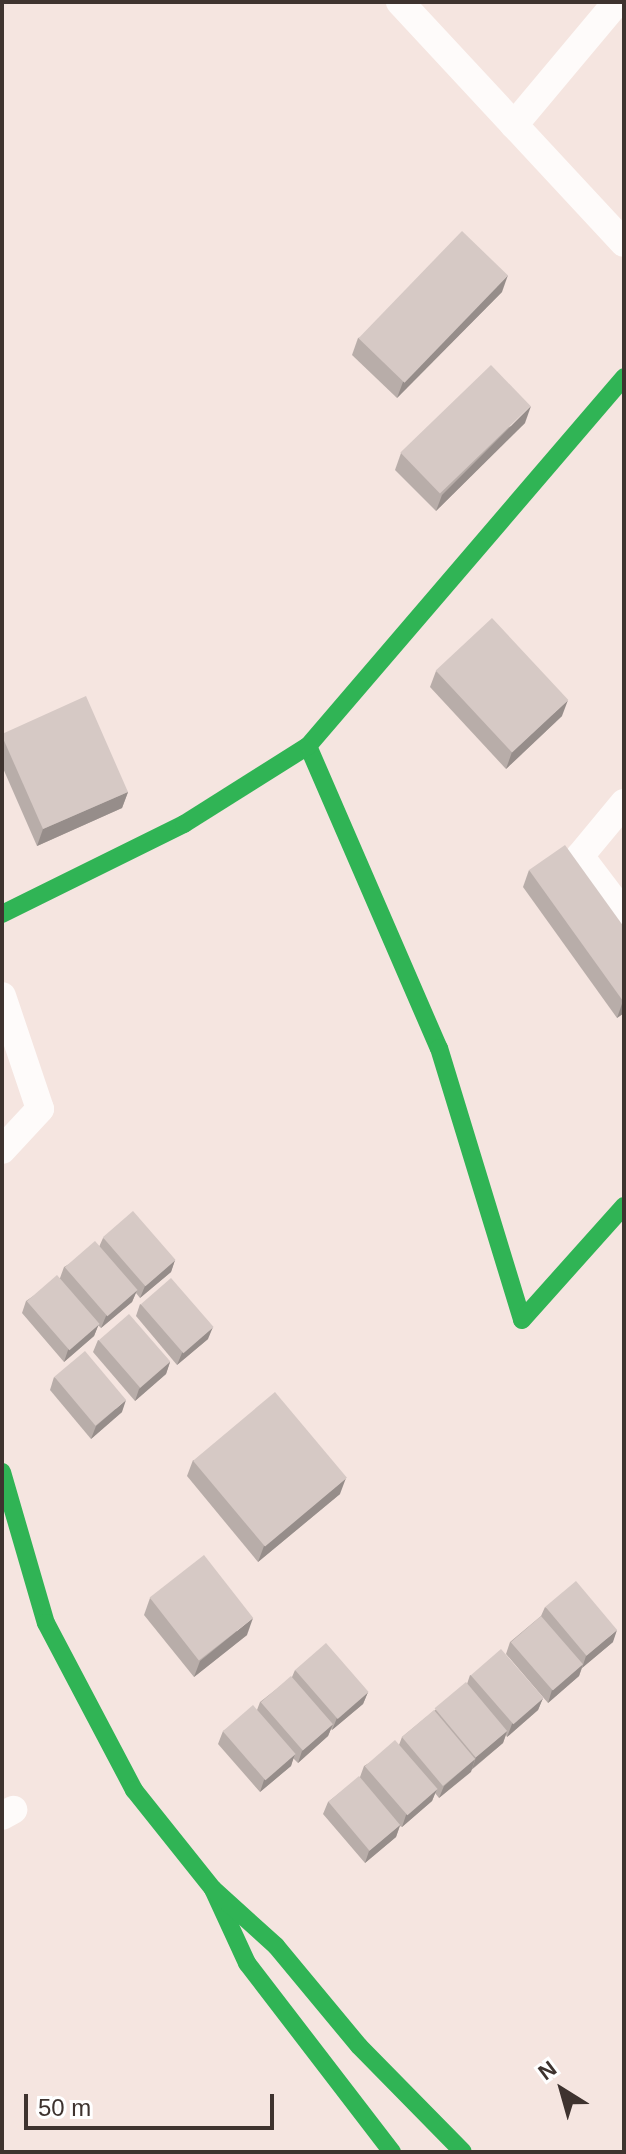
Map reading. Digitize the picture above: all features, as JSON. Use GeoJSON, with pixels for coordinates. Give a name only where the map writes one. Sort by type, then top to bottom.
{"type":"FeatureCollection","features":[{"type":"Feature","properties":{"kind":"street"},"geometry":{"type":"LineString","coordinates":[[400,2],[624,243]]}},
{"type":"Feature","properties":{"kind":"street"},"geometry":{"type":"LineString","coordinates":[[514,125],[617,2]]}},
{"type":"Feature","properties":{"kind":"street"},"geometry":{"type":"LineString","coordinates":[[2,914],[184,824],[308,746],[624,377]]}},
{"type":"Feature","properties":{"kind":"street"},"geometry":{"type":"LineString","coordinates":[[308,746],[439,1048],[522,1320],[624,1206]]}},
{"type":"Feature","properties":{"kind":"street"},"geometry":{"type":"LineString","coordinates":[[624,803],[580,856],[624,914]]}},
{"type":"Feature","properties":{"kind":"street"},"geometry":{"type":"LineString","coordinates":[[2,996],[40,1109],[2,1150]]}},
{"type":"Feature","properties":{"kind":"street"},"geometry":{"type":"LineString","coordinates":[[2,1472],[46,1623],[134,1790],[213,1889],[276,1946],[359,2046],[463,2152]]}},
{"type":"Feature","properties":{"kind":"street"},"geometry":{"type":"LineString","coordinates":[[213,1889],[247,1963],[392,2152]]}},
{"type":"Feature","properties":{"kind":"building"},"geometry":{"type":"Polygon","coordinates":[[[462,231],[508,275],[405,383],[358,338],[462,231]]]}},
{"type":"Feature","properties":{"kind":"building"},"geometry":{"type":"Polygon","coordinates":[[[491,365],[531,406],[440,494],[400,453],[491,365]]]}},
{"type":"Feature","properties":{"kind":"building"},"geometry":{"type":"Polygon","coordinates":[[[492,618],[568,700],[512,752],[436,671],[492,618]]]}},
{"type":"Feature","properties":{"kind":"building"},"geometry":{"type":"Polygon","coordinates":[[[86,696],[128,792],[43,829],[2,734],[86,696]]]}},
{"type":"Feature","properties":{"kind":"building"},"geometry":{"type":"Polygon","coordinates":[[[565,845],[624,927],[623,1001],[529,870],[565,845]]]}},
{"type":"Feature","properties":{"kind":"building"},"geometry":{"type":"Polygon","coordinates":[[[133,1211],[176,1260],[145,1286],[103,1237],[133,1211]]]}},
{"type":"Feature","properties":{"kind":"building"},"geometry":{"type":"Polygon","coordinates":[[[95,1241],[138,1290],[107,1316],[65,1267],[95,1241]]]}},
{"type":"Feature","properties":{"kind":"building"},"geometry":{"type":"Polygon","coordinates":[[[57,1275],[100,1324],[69,1350],[27,1301],[57,1275]]]}},
{"type":"Feature","properties":{"kind":"building"},"geometry":{"type":"Polygon","coordinates":[[[171,1278],[214,1327],[183,1353],[141,1304],[171,1278]]]}},
{"type":"Feature","properties":{"kind":"building"},"geometry":{"type":"Polygon","coordinates":[[[129,1314],[170,1362],[140,1388],[99,1340],[129,1314]]]}},
{"type":"Feature","properties":{"kind":"building"},"geometry":{"type":"Polygon","coordinates":[[[85,1351],[126,1400],[95,1426],[54,1377],[85,1351]]]}},
{"type":"Feature","properties":{"kind":"building"},"geometry":{"type":"Polygon","coordinates":[[[275,1392],[347,1478],[265,1547],[193,1461],[275,1392]]]}},
{"type":"Feature","properties":{"kind":"building"},"geometry":{"type":"Polygon","coordinates":[[[204,1555],[253,1618],[199,1661],[150,1597],[204,1555]]]}},
{"type":"Feature","properties":{"kind":"building"},"geometry":{"type":"Polygon","coordinates":[[[576,1581],[617,1630],[586,1656],[545,1607],[576,1581]]]}},
{"type":"Feature","properties":{"kind":"building"},"geometry":{"type":"Polygon","coordinates":[[[541,1616],[583,1664],[553,1691],[511,1642],[541,1616]]]}},
{"type":"Feature","properties":{"kind":"building"},"geometry":{"type":"Polygon","coordinates":[[[326,1643],[369,1692],[338,1719],[295,1670],[326,1643]]]}},
{"type":"Feature","properties":{"kind":"building"},"geometry":{"type":"Polygon","coordinates":[[[501,1649],[544,1698],[513,1724],[471,1675],[501,1649]]]}},
{"type":"Feature","properties":{"kind":"building"},"geometry":{"type":"Polygon","coordinates":[[[291,1676],[333,1724],[303,1751],[261,1702],[291,1676]]]}},
{"type":"Feature","properties":{"kind":"building"},"geometry":{"type":"Polygon","coordinates":[[[466,1682],[507,1731],[476,1757],[435,1708],[466,1682]]]}},
{"type":"Feature","properties":{"kind":"building"},"geometry":{"type":"Polygon","coordinates":[[[253,1705],[296,1754],[265,1780],[223,1731],[253,1705]]]}},
{"type":"Feature","properties":{"kind":"building"},"geometry":{"type":"Polygon","coordinates":[[[434,1710],[475,1759],[443,1786],[402,1737],[434,1710]]]}},
{"type":"Feature","properties":{"kind":"building"},"geometry":{"type":"Polygon","coordinates":[[[395,1740],[438,1789],[407,1815],[365,1766],[395,1740]]]}},
{"type":"Feature","properties":{"kind":"building"},"geometry":{"type":"Polygon","coordinates":[[[359,1776],[400,1825],[369,1851],[328,1802],[359,1776]]]}},
{"type":"Feature","properties":{"kind":"traffic: fast"},"geometry":{"type":"LineString","coordinates":[[2,914],[184,824],[308,746],[624,377]]}},
{"type":"Feature","properties":{"kind":"traffic: fast"},"geometry":{"type":"LineString","coordinates":[[308,746],[439,1048],[522,1320],[624,1206]]}},
{"type":"Feature","properties":{"kind":"traffic: fast"},"geometry":{"type":"LineString","coordinates":[[2,1472],[46,1623],[134,1790],[213,1889]]}},
{"type":"Feature","properties":{"kind":"traffic: fast"},"geometry":{"type":"LineString","coordinates":[[392,2152],[247,1963],[213,1889],[276,1946],[359,2046],[463,2152]]}}]}
